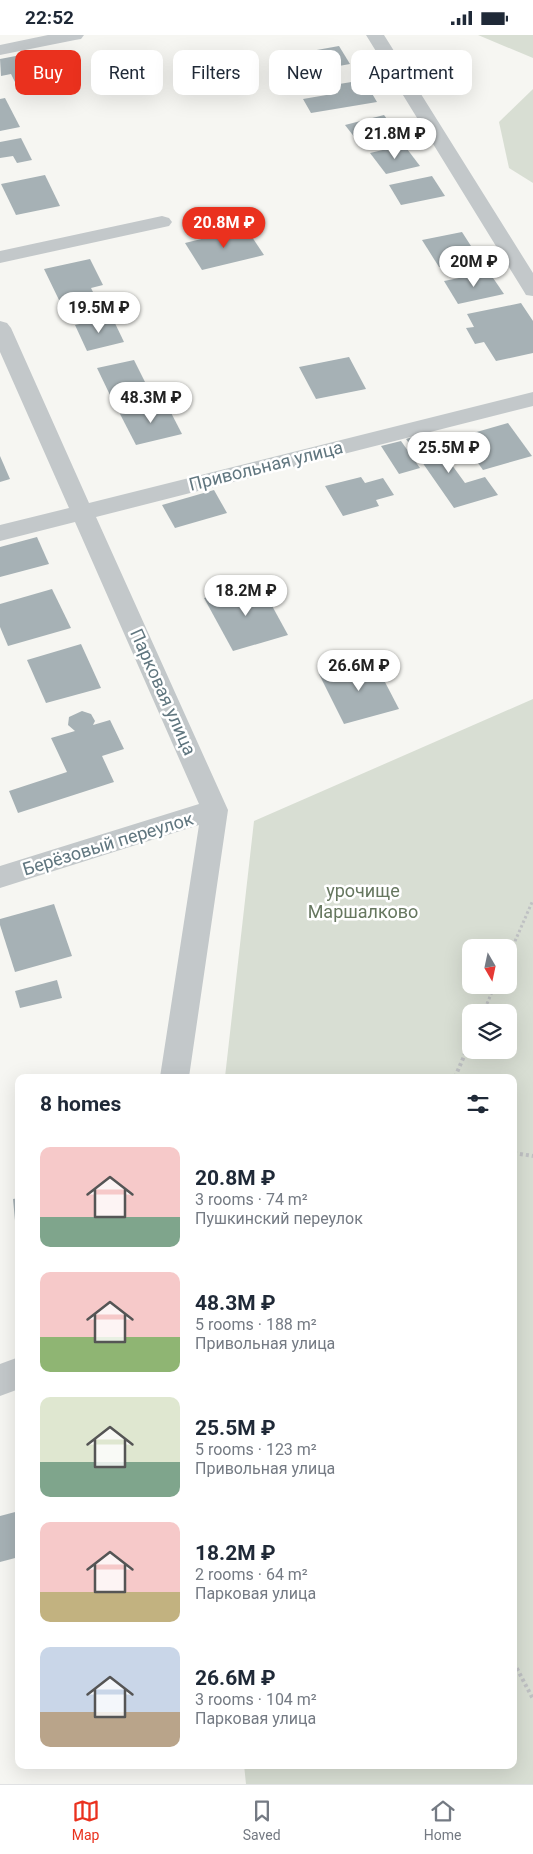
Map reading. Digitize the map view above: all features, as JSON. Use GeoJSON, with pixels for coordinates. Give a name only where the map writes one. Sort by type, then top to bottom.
{"type":"FeatureCollection","features":[{"type":"Feature","properties":{"kind":"street"},"geometry":{"type":"LineString","coordinates":[[0,50],[75,35]]}},
{"type":"Feature","properties":{"kind":"street"},"geometry":{"type":"LineString","coordinates":[[376,35],[533,290]]}},
{"type":"Feature","properties":{"kind":"street"},"geometry":{"type":"LineString","coordinates":[[0,257],[162,222]]}},
{"type":"Feature","properties":{"kind":"street","name":"Парковая улица"},"geometry":{"type":"LineString","coordinates":[[0,328],[216,810]]}},
{"type":"Feature","properties":{"kind":"street","name":"Привольная улица"},"geometry":{"type":"LineString","coordinates":[[0,533],[533,399]]}},
{"type":"Feature","properties":{"kind":"street"},"geometry":{"type":"LineString","coordinates":[[175,1074],[216,810]]}},
{"type":"Feature","properties":{"kind":"street","name":"Берёзовый переулок"},"geometry":{"type":"LineString","coordinates":[[0,877],[216,810]]}},
{"type":"Feature","properties":{"kind":"street"},"geometry":{"type":"LineString","coordinates":[[0,1380],[15,1374]]}},
{"type":"Feature","properties":{"kind":"path"},"geometry":{"type":"LineString","coordinates":[[516,939],[533,900]]}},
{"type":"Feature","properties":{"kind":"path"},"geometry":{"type":"LineString","coordinates":[[456,1074],[463,1059]]}},
{"type":"Feature","properties":{"kind":"path"},"geometry":{"type":"LineString","coordinates":[[517,1153],[533,1156]]}},
{"type":"Feature","properties":{"kind":"path"},"geometry":{"type":"LineString","coordinates":[[517,1669],[533,1699]]}},
{"type":"Feature","properties":{"kind":"green space"},"geometry":{"type":"Polygon","coordinates":[[[478,35],[533,35],[533,58],[478,35]]]}},
{"type":"Feature","properties":{"kind":"green space"},"geometry":{"type":"Polygon","coordinates":[[[533,89],[533,183],[509,168],[499,122],[533,89]]]}},
{"type":"Feature","properties":{"kind":"green space","name":"урочище Маршалково"},"geometry":{"type":"Polygon","coordinates":[[[533,699],[533,1784],[246,1784],[244,1769],[517,1769],[517,1074],[225,1074],[254,821],[533,699]]]}},
{"type":"Feature","properties":{"kind":"building"},"geometry":{"type":"Polygon","coordinates":[[[339,46],[350,64],[341,66],[341,50],[317,50],[339,46]]]}},
{"type":"Feature","properties":{"kind":"building"},"geometry":{"type":"Polygon","coordinates":[[[15,56],[15,82],[11,74],[1,76],[0,59],[15,56]]]}},
{"type":"Feature","properties":{"kind":"building"},"geometry":{"type":"Polygon","coordinates":[[[351,82],[351,95],[373,95],[377,102],[311,113],[303,99],[326,95],[341,95],[341,84],[351,82]]]}},
{"type":"Feature","properties":{"kind":"building"},"geometry":{"type":"Polygon","coordinates":[[[5,98],[20,127],[0,131],[0,99],[5,98]]]}},
{"type":"Feature","properties":{"kind":"building"},"geometry":{"type":"Polygon","coordinates":[[[384,115],[401,138],[362,147],[345,125],[384,115]]]}},
{"type":"Feature","properties":{"kind":"building"},"geometry":{"type":"Polygon","coordinates":[[[21,138],[32,160],[17,163],[13,156],[0,158],[0,142],[21,138]]]}},
{"type":"Feature","properties":{"kind":"building"},"geometry":{"type":"Polygon","coordinates":[[[404,145],[420,166],[386,174],[370,153],[404,145]]]}},
{"type":"Feature","properties":{"kind":"building"},"geometry":{"type":"Polygon","coordinates":[[[45,175],[60,206],[16,215],[1,184],[45,175]]]}},
{"type":"Feature","properties":{"kind":"building"},"geometry":{"type":"Polygon","coordinates":[[[432,176],[445,196],[401,205],[389,185],[432,176]]]}},
{"type":"Feature","properties":{"kind":"building"},"geometry":{"type":"Polygon","coordinates":[[[246,228],[264,255],[202,270],[185,243],[246,228]]]}},
{"type":"Feature","properties":{"kind":"building"},"geometry":{"type":"Polygon","coordinates":[[[462,232],[480,260],[439,267],[422,240],[462,232]]]}},
{"type":"Feature","properties":{"kind":"building"},"geometry":{"type":"Polygon","coordinates":[[[90,259],[103,285],[91,288],[93,292],[59,300],[44,269],[90,259]]]}},
{"type":"Feature","properties":{"kind":"building"},"geometry":{"type":"Polygon","coordinates":[[[489,272],[504,294],[458,304],[444,281],[489,272]]]}},
{"type":"Feature","properties":{"kind":"building"},"geometry":{"type":"Polygon","coordinates":[[[521,303],[533,321],[533,353],[496,361],[484,342],[475,344],[466,328],[474,327],[467,314],[521,303]]]}},
{"type":"Feature","properties":{"kind":"building"},"geometry":{"type":"Polygon","coordinates":[[[112,317],[124,342],[87,351],[75,325],[112,317]]]}},
{"type":"Feature","properties":{"kind":"building"},"geometry":{"type":"Polygon","coordinates":[[[349,357],[366,389],[316,399],[299,367],[349,357]]]}},
{"type":"Feature","properties":{"kind":"building"},"geometry":{"type":"Polygon","coordinates":[[[134,360],[147,386],[110,395],[97,368],[134,360]]]}},
{"type":"Feature","properties":{"kind":"building"},"geometry":{"type":"Polygon","coordinates":[[[166,403],[182,434],[136,445],[120,414],[166,403]]]}},
{"type":"Feature","properties":{"kind":"building"},"geometry":{"type":"Polygon","coordinates":[[[508,423],[532,456],[483,470],[459,437],[508,423]]]}},
{"type":"Feature","properties":{"kind":"building"},"geometry":{"type":"Polygon","coordinates":[[[428,432],[465,483],[485,477],[498,495],[454,508],[406,439],[428,432]]]}},
{"type":"Feature","properties":{"kind":"building"},"geometry":{"type":"Polygon","coordinates":[[[401,441],[420,468],[399,474],[381,446],[401,441]]]}},
{"type":"Feature","properties":{"kind":"building"},"geometry":{"type":"Polygon","coordinates":[[[0,456],[10,479],[0,482],[0,456]]]}},
{"type":"Feature","properties":{"kind":"building"},"geometry":{"type":"Polygon","coordinates":[[[361,477],[365,483],[383,478],[394,495],[376,500],[379,506],[343,516],[325,486],[361,477]]]}},
{"type":"Feature","properties":{"kind":"building"},"geometry":{"type":"Polygon","coordinates":[[[214,490],[227,513],[175,528],[162,505],[214,490]]]}},
{"type":"Feature","properties":{"kind":"building"},"geometry":{"type":"Polygon","coordinates":[[[37,537],[49,564],[0,577],[0,547],[37,537]]]}},
{"type":"Feature","properties":{"kind":"building"},"geometry":{"type":"Polygon","coordinates":[[[259,582],[288,635],[233,651],[204,598],[259,582]]]}},
{"type":"Feature","properties":{"kind":"building"},"geometry":{"type":"Polygon","coordinates":[[[52,589],[71,628],[8,646],[0,627],[0,604],[52,589]]]}},
{"type":"Feature","properties":{"kind":"building"},"geometry":{"type":"Polygon","coordinates":[[[81,644],[101,688],[46,703],[27,660],[81,644]]]}},
{"type":"Feature","properties":{"kind":"building"},"geometry":{"type":"Polygon","coordinates":[[[373,659],[399,709],[344,724],[319,674],[373,659]]]}},
{"type":"Feature","properties":{"kind":"building"},"geometry":{"type":"Polygon","coordinates":[[[82,711],[91,714],[95,721],[93,725],[110,720],[124,749],[102,756],[114,782],[18,813],[9,791],[67,772],[51,738],[75,731],[68,725],[69,717],[82,711]]]}},
{"type":"Feature","properties":{"kind":"building"},"geometry":{"type":"Polygon","coordinates":[[[54,904],[72,956],[15,972],[0,925],[0,919],[54,904]]]}},
{"type":"Feature","properties":{"kind":"building"},"geometry":{"type":"Polygon","coordinates":[[[57,980],[62,998],[20,1008],[15,991],[57,980]]]}},
{"type":"Feature","properties":{"kind":"building"},"geometry":{"type":"Polygon","coordinates":[[[13,1199],[15,1199],[15,1220],[13,1199]]]}},
{"type":"Feature","properties":{"kind":"building"},"geometry":{"type":"Polygon","coordinates":[[[15,1512],[15,1558],[0,1562],[0,1516],[15,1512]]]}}]}
